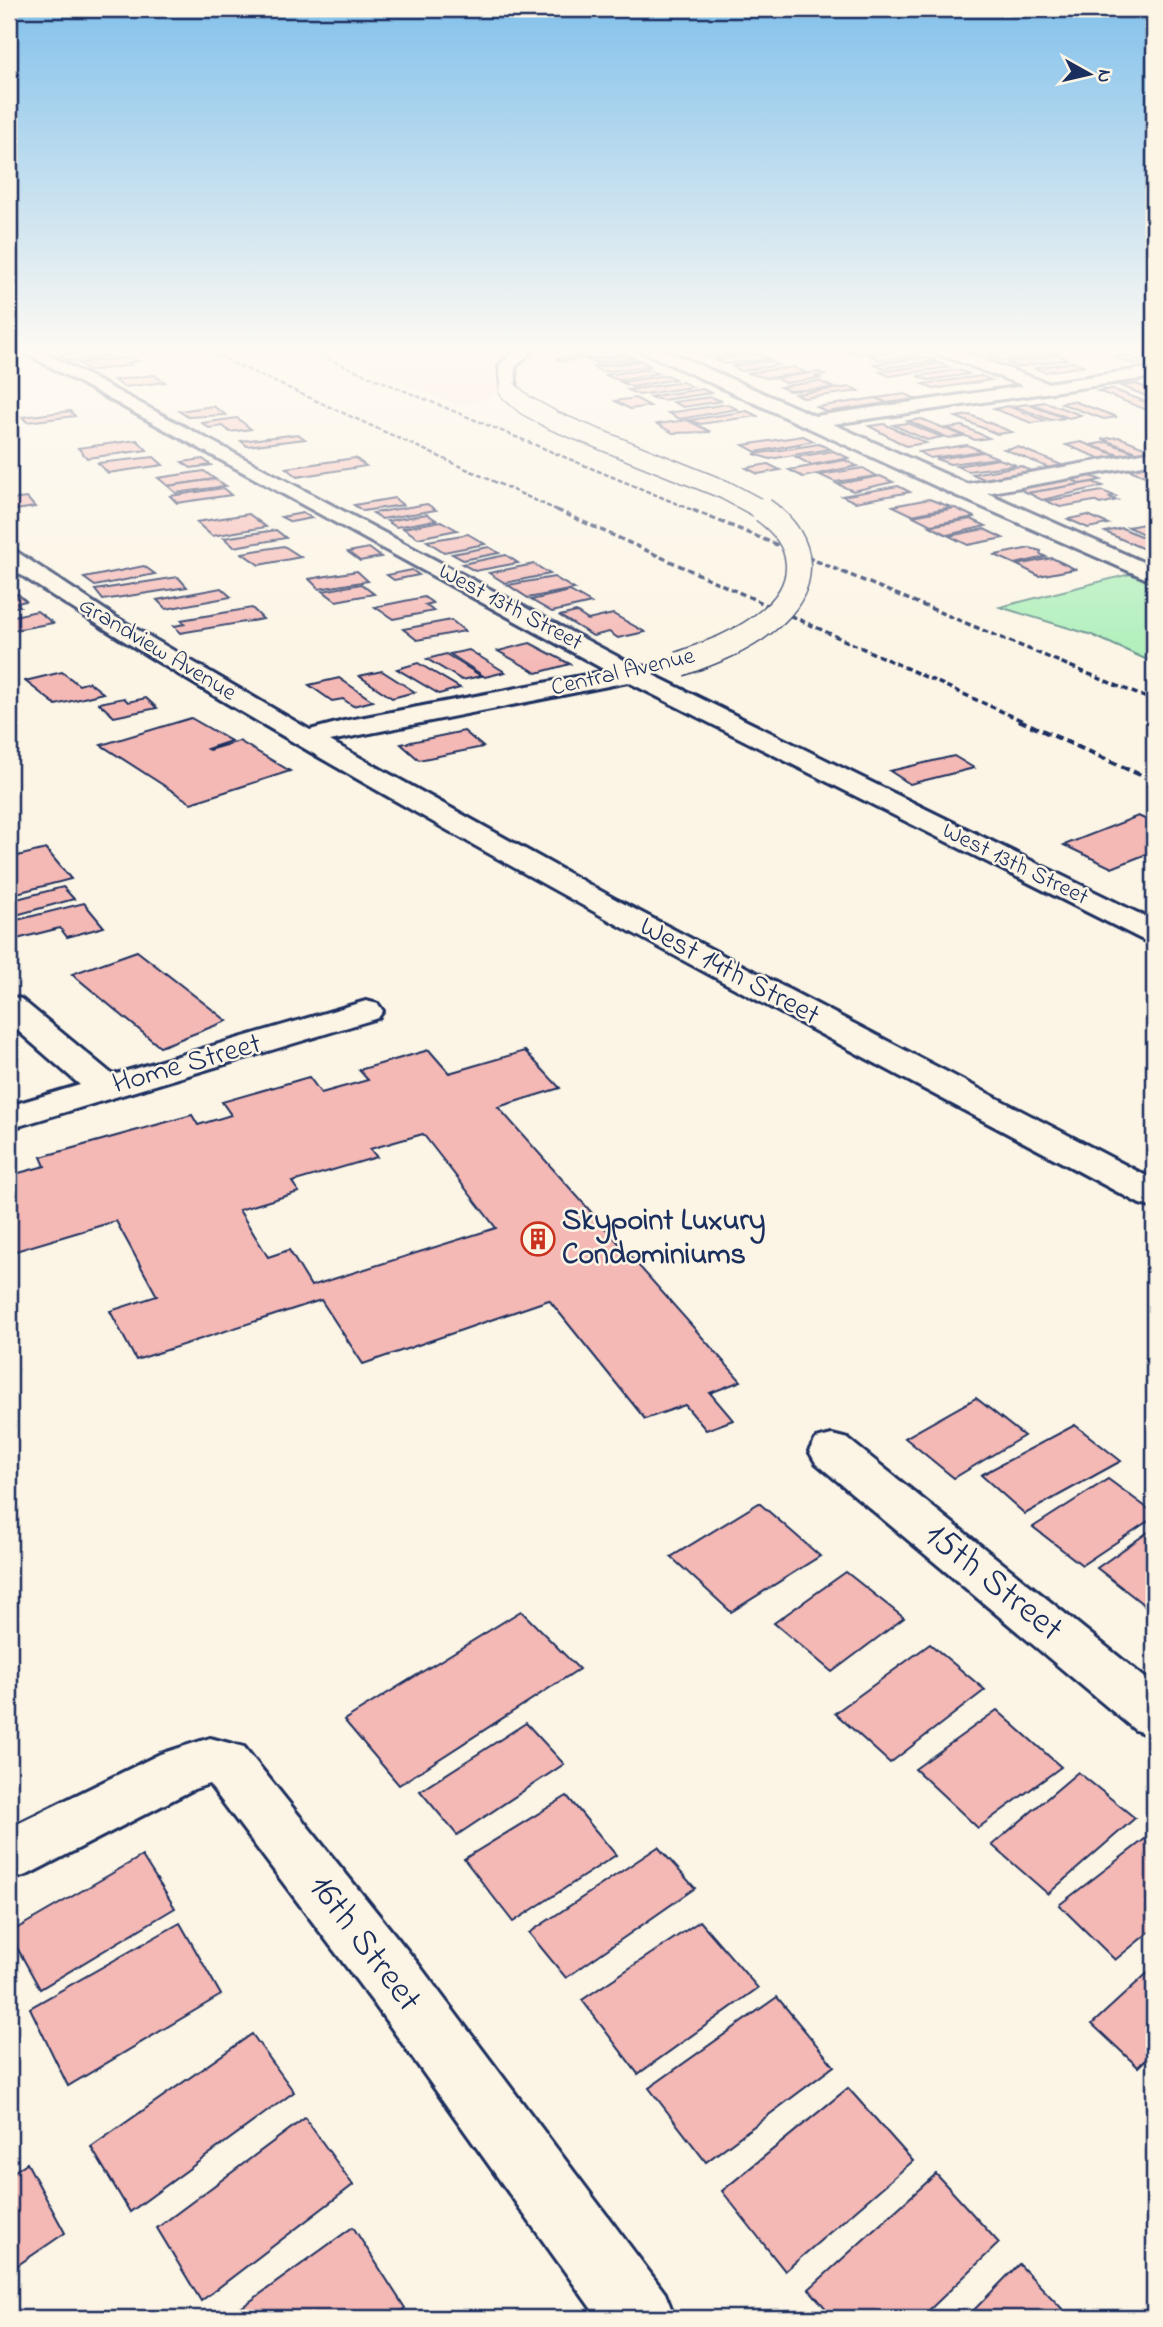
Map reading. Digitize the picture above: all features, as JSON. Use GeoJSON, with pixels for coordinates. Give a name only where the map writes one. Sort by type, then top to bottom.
{"type":"FeatureCollection","features":[{"type":"Feature","properties":{"kind":"street","name":"West 13th Street"},"geometry":{"type":"LineString","coordinates":[[224,456],[631,674],[1154,933]]}},
{"type":"Feature","properties":{"kind":"street","name":"Central Avenue"},"geometry":{"type":"LineString","coordinates":[[308,740],[344,729],[680,664],[720,649],[750,632],[775,611],[794,590],[799,569],[797,551],[790,535],[774,518],[757,506],[638,456]]}},
{"type":"Feature","properties":{"kind":"street"},"geometry":{"type":"LineString","coordinates":[[886,456],[1153,574]]}},
{"type":"Feature","properties":{"kind":"street"},"geometry":{"type":"LineString","coordinates":[[962,491],[1154,457]]}},
{"type":"Feature","properties":{"kind":"street","name":"Grandview Avenue"},"geometry":{"type":"LineString","coordinates":[[9,557],[106,621],[308,740]]}},
{"type":"Feature","properties":{"kind":"street","name":"West 14th Street"},"geometry":{"type":"LineString","coordinates":[[308,740],[606,907],[1154,1196]]}},
{"type":"Feature","properties":{"kind":"street"},"geometry":{"type":"LineString","coordinates":[[9,1006],[107,1088]]}},
{"type":"Feature","properties":{"kind":"street","name":"Home Street"},"geometry":{"type":"LineString","coordinates":[[9,1118],[366,1011]]}},
{"type":"Feature","properties":{"kind":"street","name":"15th Street"},"geometry":{"type":"LineString","coordinates":[[832,1451],[1154,1715]]}},
{"type":"Feature","properties":{"kind":"street","name":"16th Street"},"geometry":{"type":"LineString","coordinates":[[9,1856],[179,1770],[210,1761],[225,1763],[397,1985],[640,2318]]}},
{"type":"Feature","properties":{"kind":"green space"},"geometry":{"type":"Polygon","coordinates":[[[1130,574],[1154,581],[1154,663],[1092,635],[1000,607],[1130,574]]]}},
{"type":"Feature","properties":{"kind":"building"},"geometry":{"type":"Polygon","coordinates":[[[759,456],[790,456],[770,459],[759,456]]]}},
{"type":"Feature","properties":{"kind":"building"},"geometry":{"type":"Polygon","coordinates":[[[843,456],[849,458],[811,465],[796,457],[843,456]]]}},
{"type":"Feature","properties":{"kind":"building"},"geometry":{"type":"Polygon","coordinates":[[[959,456],[998,458],[950,464],[936,459],[959,456]]]}},
{"type":"Feature","properties":{"kind":"building"},"geometry":{"type":"Polygon","coordinates":[[[1020,456],[1039,456],[1064,466],[1049,468],[1020,456]]]}},
{"type":"Feature","properties":{"kind":"building"},"geometry":{"type":"Polygon","coordinates":[[[1093,456],[1119,456],[1102,459],[1093,456]]]}},
{"type":"Feature","properties":{"kind":"building"},"geometry":{"type":"Polygon","coordinates":[[[154,457],[163,465],[108,473],[98,463],[154,457]]]}},
{"type":"Feature","properties":{"kind":"building"},"geometry":{"type":"Polygon","coordinates":[[[355,458],[366,466],[297,477],[286,468],[355,458]]]}},
{"type":"Feature","properties":{"kind":"building"},"geometry":{"type":"Polygon","coordinates":[[[203,459],[211,465],[191,468],[182,462],[203,459]]]}},
{"type":"Feature","properties":{"kind":"building"},"geometry":{"type":"Polygon","coordinates":[[[999,459],[1016,465],[968,471],[956,466],[999,459]]]}},
{"type":"Feature","properties":{"kind":"building"},"geometry":{"type":"Polygon","coordinates":[[[845,460],[857,466],[803,477],[789,470],[845,460]]]}},
{"type":"Feature","properties":{"kind":"building"},"geometry":{"type":"Polygon","coordinates":[[[768,464],[780,470],[758,474],[746,468],[768,464]]]}},
{"type":"Feature","properties":{"kind":"building"},"geometry":{"type":"Polygon","coordinates":[[[1139,465],[1154,471],[1154,480],[1123,467],[1139,465]]]}},
{"type":"Feature","properties":{"kind":"building"},"geometry":{"type":"Polygon","coordinates":[[[1020,466],[1032,471],[984,479],[972,474],[1020,466]]]}},
{"type":"Feature","properties":{"kind":"building"},"geometry":{"type":"Polygon","coordinates":[[[863,468],[877,476],[835,482],[820,475],[863,468]]]}},
{"type":"Feature","properties":{"kind":"building"},"geometry":{"type":"Polygon","coordinates":[[[204,471],[215,479],[168,486],[158,478],[204,471]]]}},
{"type":"Feature","properties":{"kind":"building"},"geometry":{"type":"Polygon","coordinates":[[[1088,475],[1101,480],[1081,484],[1068,478],[1088,475]]]}},
{"type":"Feature","properties":{"kind":"building"},"geometry":{"type":"Polygon","coordinates":[[[880,476],[893,482],[853,491],[837,484],[880,476]]]}},
{"type":"Feature","properties":{"kind":"building"},"geometry":{"type":"Polygon","coordinates":[[[1068,478],[1081,484],[1028,493],[1016,488],[1068,478]]]}},
{"type":"Feature","properties":{"kind":"building"},"geometry":{"type":"Polygon","coordinates":[[[215,479],[226,486],[176,493],[168,486],[215,479]]]}},
{"type":"Feature","properties":{"kind":"building"},"geometry":{"type":"Polygon","coordinates":[[[1093,482],[1103,486],[1042,500],[1028,493],[1093,482]]]}},
{"type":"Feature","properties":{"kind":"building"},"geometry":{"type":"Polygon","coordinates":[[[898,486],[910,492],[855,502],[842,496],[898,486]]]}},
{"type":"Feature","properties":{"kind":"building"},"geometry":{"type":"Polygon","coordinates":[[[223,488],[231,495],[177,503],[170,496],[223,488]]]}},
{"type":"Feature","properties":{"kind":"building"},"geometry":{"type":"Polygon","coordinates":[[[1102,491],[1115,496],[1108,497],[1117,500],[1060,507],[1046,501],[1102,491]]]}},
{"type":"Feature","properties":{"kind":"building"},"geometry":{"type":"Polygon","coordinates":[[[27,498],[35,507],[9,511],[9,500],[27,498]]]}},
{"type":"Feature","properties":{"kind":"building"},"geometry":{"type":"Polygon","coordinates":[[[394,498],[403,505],[363,511],[354,505],[394,498]]]}},
{"type":"Feature","properties":{"kind":"building"},"geometry":{"type":"Polygon","coordinates":[[[929,499],[951,507],[912,515],[893,506],[929,499]]]}},
{"type":"Feature","properties":{"kind":"building"},"geometry":{"type":"Polygon","coordinates":[[[427,504],[436,510],[382,519],[373,513],[427,504]]]}},
{"type":"Feature","properties":{"kind":"building"},"geometry":{"type":"Polygon","coordinates":[[[955,508],[974,517],[931,525],[913,516],[955,508]]]}},
{"type":"Feature","properties":{"kind":"building"},"geometry":{"type":"Polygon","coordinates":[[[303,513],[312,518],[291,522],[281,517],[303,513]]]}},
{"type":"Feature","properties":{"kind":"building"},"geometry":{"type":"Polygon","coordinates":[[[249,514],[266,527],[212,536],[196,522],[249,514]]]}},
{"type":"Feature","properties":{"kind":"building"},"geometry":{"type":"Polygon","coordinates":[[[427,514],[436,520],[396,527],[387,521],[427,514]]]}},
{"type":"Feature","properties":{"kind":"building"},"geometry":{"type":"Polygon","coordinates":[[[1088,515],[1108,524],[1088,528],[1068,519],[1088,515]]]}},
{"type":"Feature","properties":{"kind":"building"},"geometry":{"type":"Polygon","coordinates":[[[971,519],[986,526],[947,535],[930,526],[971,519]]]}},
{"type":"Feature","properties":{"kind":"building"},"geometry":{"type":"Polygon","coordinates":[[[441,521],[457,530],[418,538],[403,528],[441,521]]]}},
{"type":"Feature","properties":{"kind":"building"},"geometry":{"type":"Polygon","coordinates":[[[1144,524],[1154,528],[1154,539],[1128,527],[1144,524]]]}},
{"type":"Feature","properties":{"kind":"building"},"geometry":{"type":"Polygon","coordinates":[[[1122,528],[1154,542],[1154,548],[1146,550],[1105,532],[1122,528]]]}},
{"type":"Feature","properties":{"kind":"building"},"geometry":{"type":"Polygon","coordinates":[[[984,529],[1003,538],[968,545],[949,536],[984,529]]]}},
{"type":"Feature","properties":{"kind":"building"},"geometry":{"type":"Polygon","coordinates":[[[276,530],[286,538],[234,547],[224,538],[276,530]]]}},
{"type":"Feature","properties":{"kind":"building"},"geometry":{"type":"Polygon","coordinates":[[[468,534],[485,544],[444,552],[427,541],[468,534]]]}},
{"type":"Feature","properties":{"kind":"building"},"geometry":{"type":"Polygon","coordinates":[[[284,546],[301,557],[259,565],[242,553],[284,546]]]}},
{"type":"Feature","properties":{"kind":"building"},"geometry":{"type":"Polygon","coordinates":[[[489,547],[499,553],[463,560],[452,554],[489,547]]]}},
{"type":"Feature","properties":{"kind":"building"},"geometry":{"type":"Polygon","coordinates":[[[369,548],[381,557],[360,561],[348,552],[369,548]]]}},
{"type":"Feature","properties":{"kind":"building"},"geometry":{"type":"Polygon","coordinates":[[[1030,548],[1041,551],[1040,554],[1046,557],[1015,564],[995,555],[1030,548]]]}},
{"type":"Feature","properties":{"kind":"building"},"geometry":{"type":"Polygon","coordinates":[[[506,555],[518,563],[475,571],[462,564],[506,555]]]}},
{"type":"Feature","properties":{"kind":"building"},"geometry":{"type":"Polygon","coordinates":[[[1052,558],[1075,569],[1039,576],[1017,565],[1052,558]]]}},
{"type":"Feature","properties":{"kind":"building"},"geometry":{"type":"Polygon","coordinates":[[[534,564],[550,574],[505,583],[489,573],[534,564]]]}},
{"type":"Feature","properties":{"kind":"building"},"geometry":{"type":"Polygon","coordinates":[[[144,566],[155,574],[95,586],[84,578],[144,566]]]}},
{"type":"Feature","properties":{"kind":"building"},"geometry":{"type":"Polygon","coordinates":[[[412,570],[419,575],[394,580],[387,575],[412,570]]]}},
{"type":"Feature","properties":{"kind":"building"},"geometry":{"type":"Polygon","coordinates":[[[357,571],[368,581],[319,589],[309,579],[357,571]]]}},
{"type":"Feature","properties":{"kind":"building"},"geometry":{"type":"Polygon","coordinates":[[[178,577],[187,587],[103,600],[95,590],[178,577]]]}},
{"type":"Feature","properties":{"kind":"building"},"geometry":{"type":"Polygon","coordinates":[[[554,577],[574,589],[528,598],[508,585],[554,577]]]}},
{"type":"Feature","properties":{"kind":"building"},"geometry":{"type":"Polygon","coordinates":[[[361,584],[374,594],[336,601],[323,591],[361,584]]]}},
{"type":"Feature","properties":{"kind":"building"},"geometry":{"type":"Polygon","coordinates":[[[221,588],[231,597],[166,609],[157,600],[221,588]]]}},
{"type":"Feature","properties":{"kind":"building"},"geometry":{"type":"Polygon","coordinates":[[[570,591],[591,603],[552,612],[531,600],[570,591]]]}},
{"type":"Feature","properties":{"kind":"building"},"geometry":{"type":"Polygon","coordinates":[[[18,594],[26,601],[17,603],[20,606],[9,608],[9,596],[18,594]]]}},
{"type":"Feature","properties":{"kind":"building"},"geometry":{"type":"Polygon","coordinates":[[[424,597],[433,603],[425,605],[434,611],[393,619],[375,607],[424,597]]]}},
{"type":"Feature","properties":{"kind":"building"},"geometry":{"type":"Polygon","coordinates":[[[252,608],[263,619],[180,633],[174,626],[185,624],[181,620],[252,608]]]}},
{"type":"Feature","properties":{"kind":"building"},"geometry":{"type":"Polygon","coordinates":[[[37,611],[53,623],[9,631],[9,617],[37,611]]]}},
{"type":"Feature","properties":{"kind":"building"},"geometry":{"type":"Polygon","coordinates":[[[576,612],[588,620],[613,614],[645,632],[618,638],[609,632],[593,636],[560,616],[576,612]]]}},
{"type":"Feature","properties":{"kind":"building"},"geometry":{"type":"Polygon","coordinates":[[[451,620],[465,631],[417,640],[403,629],[451,620]]]}},
{"type":"Feature","properties":{"kind":"building"},"geometry":{"type":"Polygon","coordinates":[[[530,643],[570,664],[537,673],[498,651],[530,643]]]}},
{"type":"Feature","properties":{"kind":"building"},"geometry":{"type":"Polygon","coordinates":[[[469,650],[505,672],[485,677],[450,654],[469,650]]]}},
{"type":"Feature","properties":{"kind":"building"},"geometry":{"type":"Polygon","coordinates":[[[446,654],[481,676],[462,680],[427,659],[446,654]]]}},
{"type":"Feature","properties":{"kind":"building"},"geometry":{"type":"Polygon","coordinates":[[[418,663],[460,688],[439,694],[397,669],[418,663]]]}},
{"type":"Feature","properties":{"kind":"building"},"geometry":{"type":"Polygon","coordinates":[[[382,671],[415,692],[392,698],[359,676],[382,671]]]}},
{"type":"Feature","properties":{"kind":"building"},"geometry":{"type":"Polygon","coordinates":[[[62,672],[79,685],[89,682],[103,693],[56,705],[25,681],[62,672]]]}},
{"type":"Feature","properties":{"kind":"building"},"geometry":{"type":"Polygon","coordinates":[[[339,678],[373,701],[353,706],[343,699],[332,701],[309,685],[339,678]]]}},
{"type":"Feature","properties":{"kind":"building"},"geometry":{"type":"Polygon","coordinates":[[[124,698],[128,702],[146,698],[157,708],[114,717],[99,703],[124,698]]]}},
{"type":"Feature","properties":{"kind":"building"},"geometry":{"type":"Polygon","coordinates":[[[191,718],[231,741],[207,749],[239,741],[290,771],[191,803],[101,745],[191,718]]]}},
{"type":"Feature","properties":{"kind":"building"},"geometry":{"type":"Polygon","coordinates":[[[464,731],[483,747],[419,760],[401,744],[464,731]]]}},
{"type":"Feature","properties":{"kind":"building"},"geometry":{"type":"Polygon","coordinates":[[[954,756],[974,768],[910,784],[890,771],[954,756]]]}},
{"type":"Feature","properties":{"kind":"building"},"geometry":{"type":"Polygon","coordinates":[[[1138,816],[1154,823],[1154,851],[1112,868],[1064,845],[1138,816]]]}},
{"type":"Feature","properties":{"kind":"building"},"geometry":{"type":"Polygon","coordinates":[[[46,849],[71,879],[9,895],[9,858],[46,849]]]}},
{"type":"Feature","properties":{"kind":"building"},"geometry":{"type":"Polygon","coordinates":[[[63,887],[74,899],[9,917],[9,901],[63,887]]]}},
{"type":"Feature","properties":{"kind":"building"},"geometry":{"type":"Polygon","coordinates":[[[84,903],[104,927],[67,937],[60,928],[9,941],[9,922],[84,903]]]}},
{"type":"Feature","properties":{"kind":"building"},"geometry":{"type":"Polygon","coordinates":[[[137,951],[227,1021],[160,1047],[72,974],[137,951]]]}},
{"type":"Feature","properties":{"kind":"building","name":"Skypoint Luxury Condominiums"},"geometry":{"type":"Polygon","coordinates":[[[429,1050],[449,1073],[525,1051],[560,1088],[498,1107],[741,1381],[710,1393],[733,1420],[706,1430],[685,1405],[645,1419],[549,1300],[363,1364],[321,1300],[136,1360],[110,1311],[157,1296],[116,1221],[9,1253],[9,1161],[15,1174],[45,1166],[41,1157],[192,1115],[198,1125],[231,1115],[222,1102],[309,1077],[321,1093],[368,1080],[359,1070],[429,1050]],[[423,1134],[370,1149],[377,1157],[292,1182],[299,1192],[239,1210],[268,1257],[289,1250],[311,1286],[496,1228],[423,1134]]]}},
{"type":"Feature","properties":{"kind":"building"},"geometry":{"type":"Polygon","coordinates":[[[976,1398],[1024,1436],[954,1478],[905,1438],[976,1398]]]}},
{"type":"Feature","properties":{"kind":"building"},"geometry":{"type":"Polygon","coordinates":[[[1075,1425],[1121,1461],[1025,1514],[981,1475],[1075,1425]]]}},
{"type":"Feature","properties":{"kind":"building"},"geometry":{"type":"Polygon","coordinates":[[[1108,1479],[1154,1513],[1154,1517],[1082,1565],[1033,1527],[1108,1479]]]}},
{"type":"Feature","properties":{"kind":"building"},"geometry":{"type":"Polygon","coordinates":[[[759,1503],[820,1556],[731,1612],[671,1557],[759,1503]]]}},
{"type":"Feature","properties":{"kind":"building"},"geometry":{"type":"Polygon","coordinates":[[[1154,1528],[1154,1611],[1153,1612],[1097,1568],[1154,1528]]]}},
{"type":"Feature","properties":{"kind":"building"},"geometry":{"type":"Polygon","coordinates":[[[846,1572],[904,1618],[832,1672],[774,1623],[846,1572]]]}},
{"type":"Feature","properties":{"kind":"building"},"geometry":{"type":"Polygon","coordinates":[[[521,1611],[579,1669],[399,1785],[344,1720],[521,1611]]]}},
{"type":"Feature","properties":{"kind":"building"},"geometry":{"type":"Polygon","coordinates":[[[930,1644],[985,1690],[890,1763],[835,1713],[930,1644]]]}},
{"type":"Feature","properties":{"kind":"building"},"geometry":{"type":"Polygon","coordinates":[[[997,1710],[1061,1767],[978,1828],[915,1769],[997,1710]]]}},
{"type":"Feature","properties":{"kind":"building"},"geometry":{"type":"Polygon","coordinates":[[[526,1723],[564,1764],[457,1835],[420,1791],[526,1723]]]}},
{"type":"Feature","properties":{"kind":"building"},"geometry":{"type":"Polygon","coordinates":[[[1078,1772],[1135,1818],[1048,1894],[992,1845],[1078,1772]]]}},
{"type":"Feature","properties":{"kind":"building"},"geometry":{"type":"Polygon","coordinates":[[[567,1796],[616,1855],[513,1922],[464,1859],[567,1796]]]}},
{"type":"Feature","properties":{"kind":"building"},"geometry":{"type":"Polygon","coordinates":[[[1154,1832],[1154,1928],[1115,1960],[1059,1905],[1154,1832]]]}},
{"type":"Feature","properties":{"kind":"building"},"geometry":{"type":"Polygon","coordinates":[[[658,1847],[695,1888],[566,1978],[529,1933],[658,1847]]]}},
{"type":"Feature","properties":{"kind":"building"},"geometry":{"type":"Polygon","coordinates":[[[142,1856],[175,1908],[40,1989],[9,1933],[142,1856]]]}},
{"type":"Feature","properties":{"kind":"building"},"geometry":{"type":"Polygon","coordinates":[[[700,1921],[758,1988],[638,2074],[582,2000],[700,1921]]]}},
{"type":"Feature","properties":{"kind":"building"},"geometry":{"type":"Polygon","coordinates":[[[180,1923],[221,1995],[68,2086],[30,2008],[180,1923]]]}},
{"type":"Feature","properties":{"kind":"building"},"geometry":{"type":"Polygon","coordinates":[[[1154,1967],[1154,2051],[1138,2067],[1092,2024],[1154,1967]]]}},
{"type":"Feature","properties":{"kind":"building"},"geometry":{"type":"Polygon","coordinates":[[[777,1997],[834,2066],[706,2162],[649,2088],[777,1997]]]}},
{"type":"Feature","properties":{"kind":"building"},"geometry":{"type":"Polygon","coordinates":[[[252,2034],[294,2092],[130,2212],[91,2147],[252,2034]]]}},
{"type":"Feature","properties":{"kind":"building"},"geometry":{"type":"Polygon","coordinates":[[[848,2088],[913,2161],[785,2271],[722,2191],[848,2088]]]}},
{"type":"Feature","properties":{"kind":"building"},"geometry":{"type":"Polygon","coordinates":[[[305,2118],[353,2185],[201,2301],[157,2228],[305,2118]]]}},
{"type":"Feature","properties":{"kind":"building"},"geometry":{"type":"Polygon","coordinates":[[[27,2163],[65,2233],[9,2271],[9,2175],[27,2163]]]}},
{"type":"Feature","properties":{"kind":"building"},"geometry":{"type":"Polygon","coordinates":[[[936,2174],[999,2243],[921,2318],[834,2318],[809,2289],[936,2174]]]}},
{"type":"Feature","properties":{"kind":"building"},"geometry":{"type":"Polygon","coordinates":[[[353,2227],[405,2308],[392,2318],[227,2318],[353,2227]]]}},
{"type":"Feature","properties":{"kind":"building"},"geometry":{"type":"Polygon","coordinates":[[[1019,2264],[1071,2318],[966,2318],[1019,2264]]]}},
{"type":"Feature","properties":{"kind":"railway"},"geometry":{"type":"LineString","coordinates":[[437,456],[561,512]]}},
{"type":"Feature","properties":{"kind":"railway"},"geometry":{"type":"LineString","coordinates":[[561,456],[697,512]]}},
{"type":"Feature","properties":{"kind":"railway"},"geometry":{"type":"LineString","coordinates":[[557,510],[1023,721]]}},
{"type":"Feature","properties":{"kind":"railway"},"geometry":{"type":"LineString","coordinates":[[693,510],[1154,701]]}},
{"type":"Feature","properties":{"kind":"railway"},"geometry":{"type":"LineString","coordinates":[[1019,720],[1154,781]]}},
{"type":"Feature","properties":{"kind":"place","name":"Skypoint Luxury Condominiums"},"geometry":{"type":"Point","coordinates":[538,1239]}}]}
